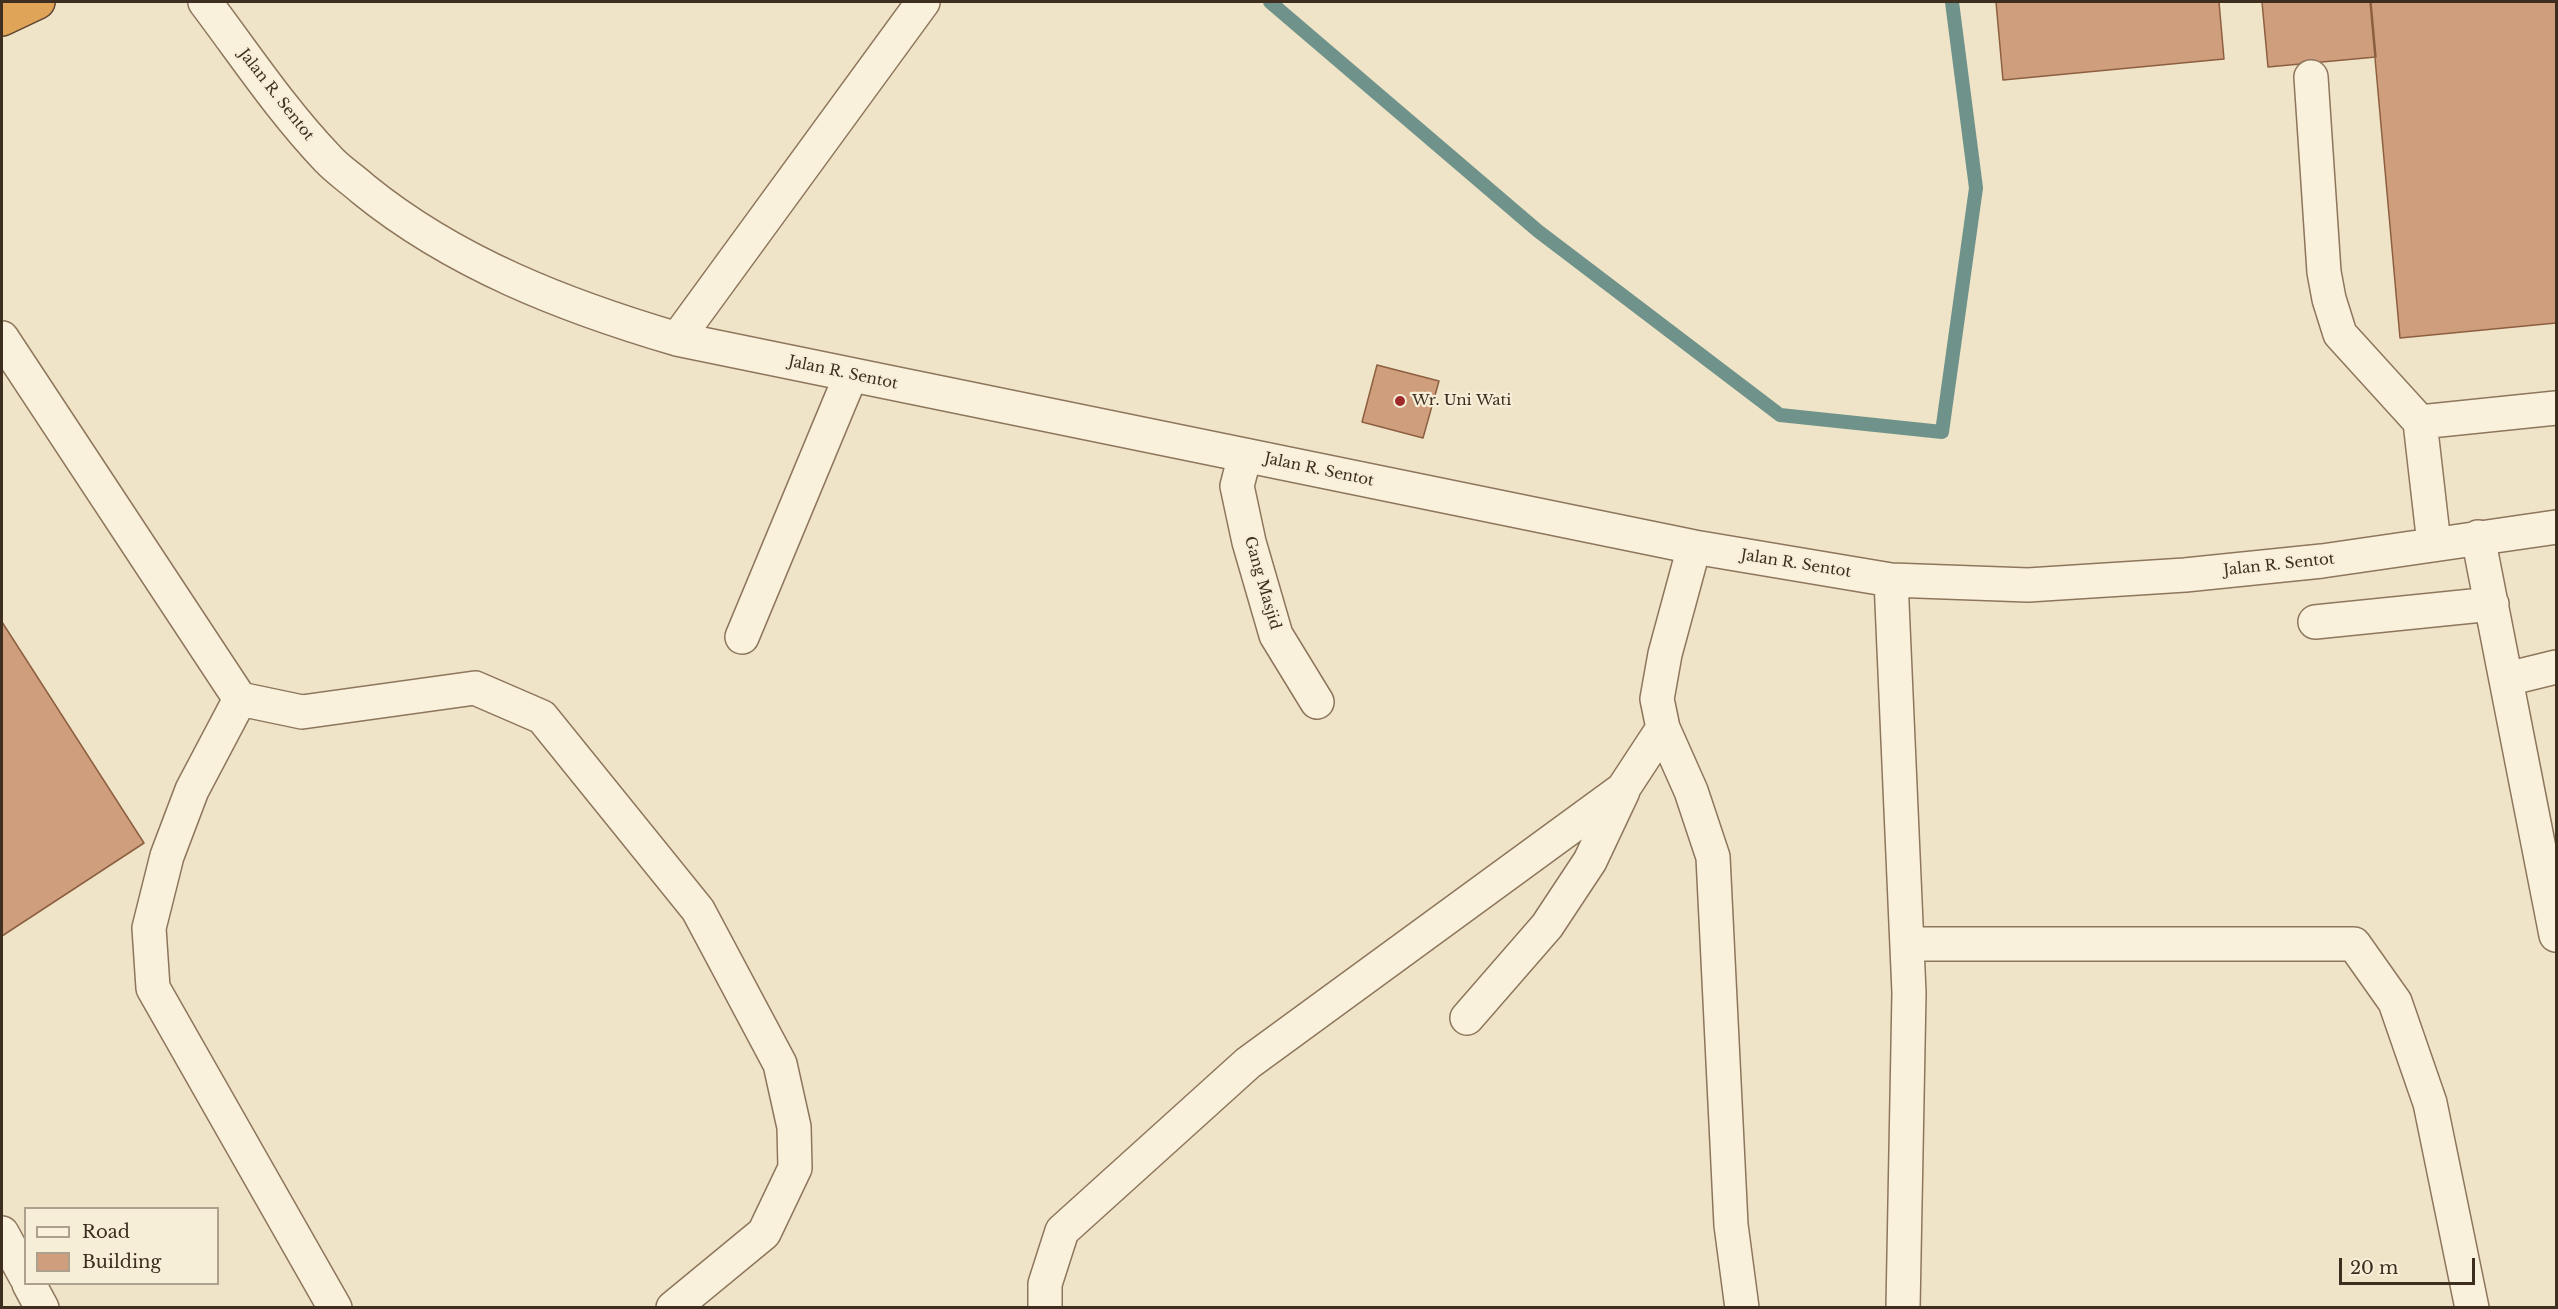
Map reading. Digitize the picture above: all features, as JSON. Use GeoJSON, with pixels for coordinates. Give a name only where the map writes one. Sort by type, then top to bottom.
{"type":"FeatureCollection","features":[{"type":"Feature","properties":{"kind":"highway"},"geometry":{"type":"LineString","coordinates":[[2,19],[38,2]]}},
{"type":"Feature","properties":{"kind":"street","name":"Jalan R. Sentot"},"geometry":{"type":"LineString","coordinates":[[205,2],[284,109],[330,161],[386,207],[441,243],[527,287],[602,317],[677,339],[1694,547],[1891,580],[2028,585],[2151,577],[2322,561],[2556,527]]}},
{"type":"Feature","properties":{"kind":"street"},"geometry":{"type":"LineString","coordinates":[[677,339],[923,2]]}},
{"type":"Feature","properties":{"kind":"street"},"geometry":{"type":"LineString","coordinates":[[2311,77],[2324,272],[2329,299],[2340,334],[2420,422],[2434,544]]}},
{"type":"Feature","properties":{"kind":"street"},"geometry":{"type":"LineString","coordinates":[[2,338],[240,699],[303,712],[475,688],[542,717],[698,910],[780,1064],[794,1126],[795,1168],[764,1233],[672,1308]]}},
{"type":"Feature","properties":{"kind":"street"},"geometry":{"type":"LineString","coordinates":[[742,637],[851,375]]}},
{"type":"Feature","properties":{"kind":"street"},"geometry":{"type":"LineString","coordinates":[[2420,422],[2556,408]]}},
{"type":"Feature","properties":{"kind":"street","name":"Gang Masjid"},"geometry":{"type":"LineString","coordinates":[[1245,455],[1237,486],[1249,542],[1276,636],[1317,702]]}},
{"type":"Feature","properties":{"kind":"street"},"geometry":{"type":"LineString","coordinates":[[2478,537],[2556,935]]}},
{"type":"Feature","properties":{"kind":"street"},"geometry":{"type":"LineString","coordinates":[[1694,547],[1678,599],[1658,687],[1658,699],[1663,728],[1691,791],[1713,857],[1731,1225],[1742,1308]]}},
{"type":"Feature","properties":{"kind":"street"},"geometry":{"type":"LineString","coordinates":[[1891,580],[1909,993],[1903,1308]]}},
{"type":"Feature","properties":{"kind":"street"},"geometry":{"type":"LineString","coordinates":[[2315,622],[2492,604]]}},
{"type":"Feature","properties":{"kind":"street"},"geometry":{"type":"LineString","coordinates":[[2507,678],[2556,668]]}},
{"type":"Feature","properties":{"kind":"street"},"geometry":{"type":"LineString","coordinates":[[240,699],[192,790],[167,856],[149,928],[153,988],[335,1308]]}},
{"type":"Feature","properties":{"kind":"street"},"geometry":{"type":"LineString","coordinates":[[1467,1018],[1547,926],[1590,861],[1623,789],[1663,728]]}},
{"type":"Feature","properties":{"kind":"street"},"geometry":{"type":"LineString","coordinates":[[1045,1308],[1045,1284],[1062,1231],[1248,1063],[1623,789]]}},
{"type":"Feature","properties":{"kind":"street"},"geometry":{"type":"LineString","coordinates":[[1907,944],[2354,944],[2395,1002],[2430,1103],[2472,1308]]}},
{"type":"Feature","properties":{"kind":"street"},"geometry":{"type":"LineString","coordinates":[[2,1233],[18,1273]]}},
{"type":"Feature","properties":{"kind":"street"},"geometry":{"type":"LineString","coordinates":[[26,1285],[42,1308]]}},
{"type":"Feature","properties":{"kind":"building"},"geometry":{"type":"Polygon","coordinates":[[[1996,2],[2219,2],[2224,59],[2003,80],[1996,2]]]}},
{"type":"Feature","properties":{"kind":"building"},"geometry":{"type":"Polygon","coordinates":[[[2262,2],[2371,2],[2376,57],[2268,67],[2262,2]]]}},
{"type":"Feature","properties":{"kind":"building"},"geometry":{"type":"Polygon","coordinates":[[[2370,2],[2556,2],[2556,323],[2400,338],[2370,2]]]}},
{"type":"Feature","properties":{"kind":"building","name":"Wr. Uni Wati"},"geometry":{"type":"Polygon","coordinates":[[[1377,365],[1439,381],[1423,438],[1362,422],[1377,365]]]}},
{"type":"Feature","properties":{"kind":"building"},"geometry":{"type":"Polygon","coordinates":[[[2,622],[144,843],[2,936],[2,622]]]}},
{"type":"Feature","properties":{"kind":"waterway"},"geometry":{"type":"LineString","coordinates":[[1270,2],[1538,231],[1780,415],[1942,432],[1976,188],[1952,2]]}},
{"type":"Feature","properties":{"kind":"place","name":"Wr. Uni Wati"},"geometry":{"type":"Point","coordinates":[1400,401]}}]}
